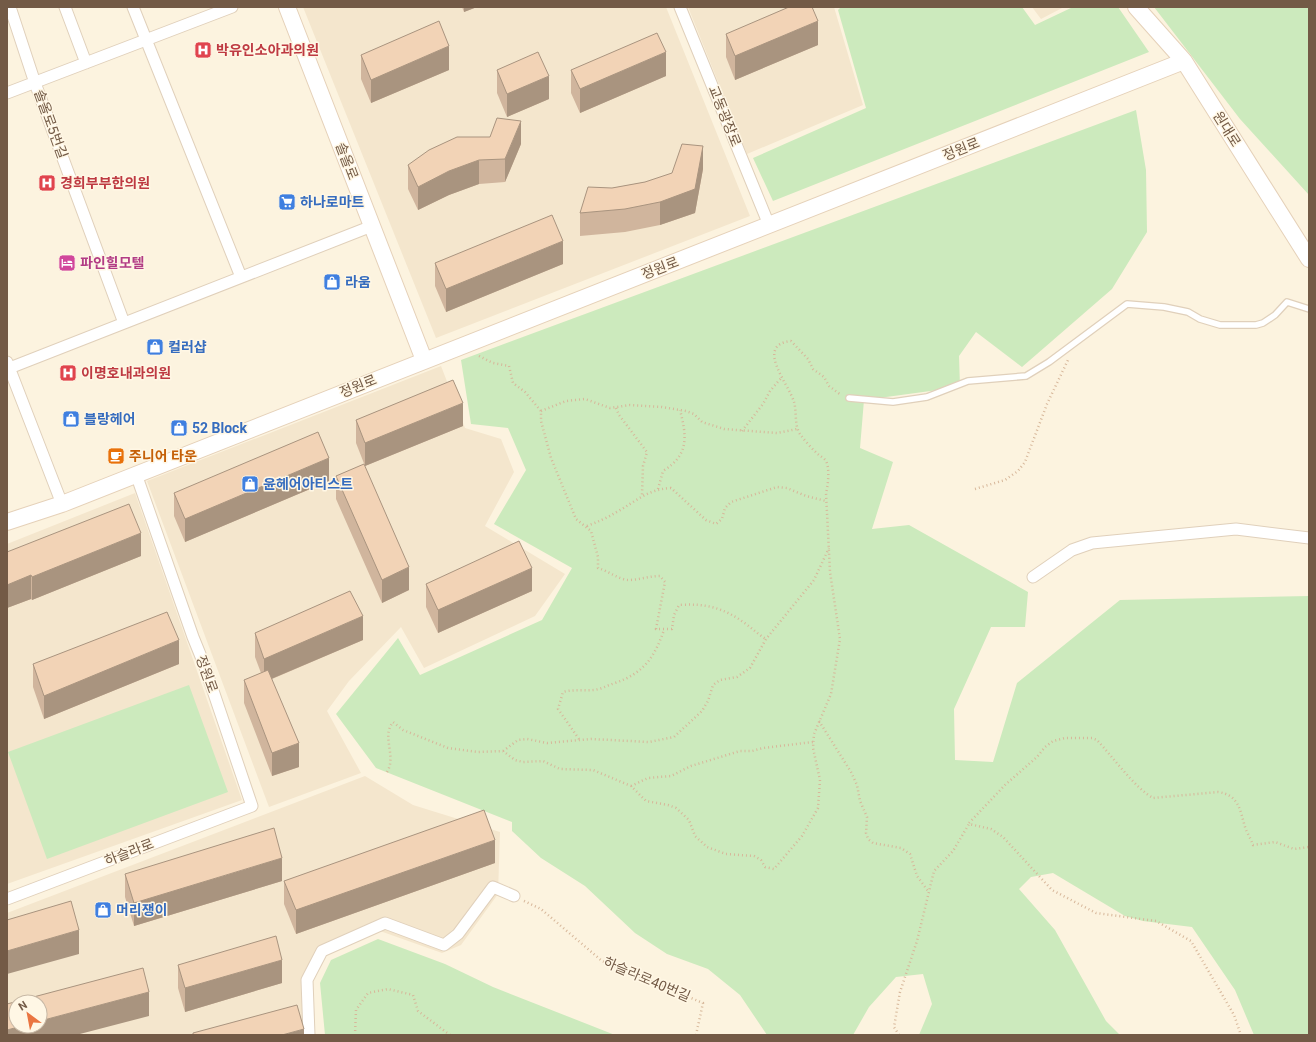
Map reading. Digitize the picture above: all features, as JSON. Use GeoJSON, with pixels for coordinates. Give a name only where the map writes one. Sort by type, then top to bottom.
{"type":"FeatureCollection","features":[{"type":"Feature","properties":{"kind":"street"},"geometry":{"type":"LineString","coordinates":[[10,7],[35,83]]}},
{"type":"Feature","properties":{"kind":"street"},"geometry":{"type":"LineString","coordinates":[[65,7],[86,63]]}},
{"type":"Feature","properties":{"kind":"street"},"geometry":{"type":"LineString","coordinates":[[133,7],[242,277]]}},
{"type":"Feature","properties":{"kind":"street","name":"솔올로5번길"},"geometry":{"type":"LineString","coordinates":[[7,94],[232,7]]}},
{"type":"Feature","properties":{"kind":"street","name":"솔올로"},"geometry":{"type":"LineString","coordinates":[[287,7],[424,360]]}},
{"type":"Feature","properties":{"kind":"street","name":"교동광장로"},"geometry":{"type":"LineString","coordinates":[[680,7],[769,225]]}},
{"type":"Feature","properties":{"kind":"street","name":"원대로"},"geometry":{"type":"LineString","coordinates":[[1136,7],[1184,61],[1309,259]]}},
{"type":"Feature","properties":{"kind":"street","name":"정원로"},"geometry":{"type":"LineString","coordinates":[[7,522],[62,504],[1184,61]]}},
{"type":"Feature","properties":{"kind":"street","name":"솔올로5번길"},"geometry":{"type":"LineString","coordinates":[[35,83],[124,323]]}},
{"type":"Feature","properties":{"kind":"street"},"geometry":{"type":"LineString","coordinates":[[62,504],[8,366],[124,323],[372,226]]}},
{"type":"Feature","properties":{"kind":"street","name":"정원로"},"geometry":{"type":"LineString","coordinates":[[136,474],[193,637],[204,664],[252,806]]}},
{"type":"Feature","properties":{"kind":"street"},"geometry":{"type":"LineString","coordinates":[[1033,577],[1072,550],[1092,543],[1236,529],[1309,538]]}},
{"type":"Feature","properties":{"kind":"street","name":"하슬라로"},"geometry":{"type":"LineString","coordinates":[[7,899],[252,806]]}},
{"type":"Feature","properties":{"kind":"street"},"geometry":{"type":"LineString","coordinates":[[309,1035],[307,980],[322,951],[386,923],[444,945],[458,934],[493,887],[514,896]]}},
{"type":"Feature","properties":{"kind":"lane"},"geometry":{"type":"LineString","coordinates":[[849,398],[893,402],[927,397],[968,381],[1026,376],[1049,362],[1127,304],[1164,307],[1188,312],[1200,319],[1227,325],[1263,324],[1287,302],[1309,309]]}},
{"type":"Feature","properties":{"kind":"path"},"geometry":{"type":"LineString","coordinates":[[975,489],[1005,480],[1018,471],[1025,462],[1047,404],[1078,340]]}},
{"type":"Feature","properties":{"kind":"path"},"geometry":{"type":"LineString","coordinates":[[503,751],[515,760],[523,762],[543,761],[560,769],[593,770],[631,786],[646,801],[668,805],[684,814],[689,820],[695,836],[707,847],[726,854],[754,856],[761,860],[765,867],[774,869],[802,836],[818,808],[820,780],[813,742],[819,721],[831,694],[840,639],[830,572],[830,547],[826,501],[826,493],[829,482],[826,461],[801,436],[797,429],[797,415],[794,401],[777,369],[774,352],[779,345],[791,341],[808,359],[813,368],[824,377],[829,386],[838,393],[849,398]]}},
{"type":"Feature","properties":{"kind":"path"},"geometry":{"type":"LineString","coordinates":[[466,344],[480,356],[493,363],[509,366],[514,383],[525,392],[541,411],[541,421],[551,458],[573,512],[580,523],[591,531],[596,548],[598,568],[628,580],[660,576],[665,582],[656,629],[672,629],[674,615],[679,605],[698,604],[707,605],[725,612],[747,624],[766,639]]}},
{"type":"Feature","properties":{"kind":"path"},"geometry":{"type":"LineString","coordinates":[[742,431],[763,404],[770,391],[782,377]]}},
{"type":"Feature","properties":{"kind":"path"},"geometry":{"type":"LineString","coordinates":[[541,411],[566,401],[585,399],[604,406],[616,408],[630,405],[680,410],[694,414],[702,422],[724,429],[777,433],[797,429]]}},
{"type":"Feature","properties":{"kind":"path"},"geometry":{"type":"LineString","coordinates":[[616,408],[619,415],[647,452],[643,466],[642,495]]}},
{"type":"Feature","properties":{"kind":"path"},"geometry":{"type":"LineString","coordinates":[[658,489],[663,471],[673,465],[684,451],[685,444],[680,410]]}},
{"type":"Feature","properties":{"kind":"path"},"geometry":{"type":"LineString","coordinates":[[587,527],[616,513],[642,495],[658,489],[671,488],[706,520],[716,524],[722,518],[725,508],[731,502],[777,487],[787,488],[806,496],[826,501]]}},
{"type":"Feature","properties":{"kind":"path"},"geometry":{"type":"LineString","coordinates":[[387,772],[391,766],[392,759],[388,734],[389,727],[393,722],[403,730],[440,746],[478,752],[503,751],[518,740],[527,739],[547,743],[579,739],[649,742],[674,737],[702,711],[708,701],[713,685],[720,680],[737,677],[750,668],[766,639],[814,580],[830,547]]}},
{"type":"Feature","properties":{"kind":"path"},"geometry":{"type":"LineString","coordinates":[[579,739],[558,709],[563,692],[573,689],[594,690],[603,688],[630,677],[648,663],[659,644],[664,630]]}},
{"type":"Feature","properties":{"kind":"path"},"geometry":{"type":"LineString","coordinates":[[819,721],[851,772],[867,818],[866,833],[868,839],[873,843],[901,848],[910,854],[917,876],[928,891]]}},
{"type":"Feature","properties":{"kind":"path"},"geometry":{"type":"LineString","coordinates":[[899,1035],[894,1028],[900,992],[917,940],[934,871],[953,851],[969,824],[1005,785],[1037,757],[1044,747],[1052,741],[1065,738],[1092,738],[1097,740],[1128,775],[1153,798],[1218,792],[1226,794],[1233,798],[1240,806],[1245,828],[1253,845],[1275,842],[1294,848],[1309,847]]}},
{"type":"Feature","properties":{"kind":"path"},"geometry":{"type":"LineString","coordinates":[[631,786],[648,778],[672,776],[691,766],[740,750],[752,751],[763,748],[813,742]]}},
{"type":"Feature","properties":{"kind":"path"},"geometry":{"type":"LineString","coordinates":[[969,824],[991,829],[1003,837],[1052,890],[1096,913],[1156,921],[1191,941],[1234,1015],[1241,1035]]}},
{"type":"Feature","properties":{"kind":"path","name":"하슬라로40번길"},"geometry":{"type":"LineString","coordinates":[[514,896],[541,909],[602,961],[703,1003],[696,1035]]}},
{"type":"Feature","properties":{"kind":"path"},"geometry":{"type":"LineString","coordinates":[[355,1035],[356,1010],[368,993],[388,989],[413,995],[418,1011],[450,1035]]}},
{"type":"Feature","properties":{"kind":"shaded area"},"geometry":{"type":"Polygon","coordinates":[[[303,7],[666,7],[750,216],[436,338],[303,7]]]}},
{"type":"Feature","properties":{"kind":"shaded area"},"geometry":{"type":"Polygon","coordinates":[[[688,7],[834,7],[863,105],[747,154],[688,7]]]}},
{"type":"Feature","properties":{"kind":"shaded area"},"geometry":{"type":"Polygon","coordinates":[[[1032,7],[1064,7],[1041,19],[1032,7]]]}},
{"type":"Feature","properties":{"kind":"shaded area"},"geometry":{"type":"Polygon","coordinates":[[[441,366],[465,428],[501,439],[514,472],[485,526],[565,574],[535,616],[424,668],[401,627],[349,681],[327,711],[361,773],[269,807],[147,481],[441,366]]]}},
{"type":"Feature","properties":{"kind":"shaded area"},"geometry":{"type":"Polygon","coordinates":[[[135,493],[242,800],[7,884],[7,544],[135,493]]]}},
{"type":"Feature","properties":{"kind":"shaded area"},"geometry":{"type":"Polygon","coordinates":[[[365,776],[413,805],[500,832],[498,894],[461,945],[442,953],[380,931],[348,943],[325,954],[313,978],[315,1035],[7,1035],[7,913],[365,776]]]}},
{"type":"Feature","properties":{"kind":"green space"},"geometry":{"type":"Polygon","coordinates":[[[841,7],[1022,7],[1035,25],[1073,7],[1118,7],[1149,52],[773,201],[753,158],[866,108],[838,10],[841,7]]]}},
{"type":"Feature","properties":{"kind":"green space"},"geometry":{"type":"Polygon","coordinates":[[[1154,7],[1309,7],[1309,195],[1240,119],[1154,7]]]}},
{"type":"Feature","properties":{"kind":"green space"},"geometry":{"type":"Polygon","coordinates":[[[1136,110],[1146,170],[1147,232],[1112,289],[1022,367],[976,332],[959,356],[960,387],[864,400],[860,448],[893,462],[872,529],[909,525],[1028,592],[1025,627],[991,627],[954,709],[955,760],[993,762],[1017,683],[1120,600],[1309,596],[1309,1035],[1254,1035],[1235,990],[1192,927],[1143,921],[1125,916],[1053,873],[1031,877],[1019,889],[1055,930],[1106,1021],[1120,1035],[919,1035],[932,1004],[923,974],[896,977],[869,1007],[853,1035],[767,1035],[740,995],[708,969],[667,954],[635,933],[585,886],[541,858],[512,831],[512,822],[376,768],[336,714],[398,638],[420,675],[542,620],[572,568],[494,524],[526,470],[508,428],[471,424],[461,360],[1136,110]]]}},
{"type":"Feature","properties":{"kind":"green space"},"geometry":{"type":"Polygon","coordinates":[[[189,685],[228,792],[47,859],[8,752],[189,685]]]}},
{"type":"Feature","properties":{"kind":"green space"},"geometry":{"type":"Polygon","coordinates":[[[378,939],[445,964],[493,987],[615,1035],[325,1035],[320,983],[331,960],[378,939]]]}},
{"type":"Feature","properties":{"kind":"building"},"geometry":{"type":"Polygon","coordinates":[[[789,7],[812,7],[818,21],[735,56],[726,34],[789,7]]]}},
{"type":"Feature","properties":{"kind":"building"},"geometry":{"type":"Polygon","coordinates":[[[439,21],[449,46],[371,80],[361,55],[439,21]]]}},
{"type":"Feature","properties":{"kind":"building"},"geometry":{"type":"Polygon","coordinates":[[[657,33],[666,52],[580,89],[571,70],[657,33]]]}},
{"type":"Feature","properties":{"kind":"building"},"geometry":{"type":"Polygon","coordinates":[[[538,52],[549,76],[507,94],[497,70],[538,52]]]}},
{"type":"Feature","properties":{"kind":"building"},"geometry":{"type":"Polygon","coordinates":[[[497,118],[521,121],[505,159],[479,160],[449,171],[418,187],[408,165],[429,150],[457,137],[490,137],[497,118]]]}},
{"type":"Feature","properties":{"kind":"building"},"geometry":{"type":"Polygon","coordinates":[[[682,144],[703,146],[695,189],[660,202],[625,209],[580,213],[588,187],[612,188],[645,182],[672,173],[682,144]]]}},
{"type":"Feature","properties":{"kind":"building"},"geometry":{"type":"Polygon","coordinates":[[[552,215],[563,241],[446,289],[435,263],[552,215]]]}},
{"type":"Feature","properties":{"kind":"building"},"geometry":{"type":"Polygon","coordinates":[[[453,380],[463,403],[365,443],[356,420],[453,380]]]}},
{"type":"Feature","properties":{"kind":"building"},"geometry":{"type":"Polygon","coordinates":[[[318,432],[329,458],[185,519],[174,493],[318,432]]]}},
{"type":"Feature","properties":{"kind":"building"},"geometry":{"type":"Polygon","coordinates":[[[364,464],[409,567],[382,580],[336,476],[364,464]]]}},
{"type":"Feature","properties":{"kind":"building"},"geometry":{"type":"Polygon","coordinates":[[[129,504],[141,533],[32,577],[31,575],[7,585],[7,552],[129,504]]]}},
{"type":"Feature","properties":{"kind":"building"},"geometry":{"type":"Polygon","coordinates":[[[519,541],[532,568],[438,610],[426,584],[519,541]]]}},
{"type":"Feature","properties":{"kind":"building"},"geometry":{"type":"Polygon","coordinates":[[[350,591],[363,616],[264,659],[255,633],[350,591]]]}},
{"type":"Feature","properties":{"kind":"building"},"geometry":{"type":"Polygon","coordinates":[[[167,612],[179,640],[44,696],[33,664],[167,612]]]}},
{"type":"Feature","properties":{"kind":"building"},"geometry":{"type":"Polygon","coordinates":[[[268,670],[299,743],[272,753],[244,680],[268,670]]]}},
{"type":"Feature","properties":{"kind":"building"},"geometry":{"type":"Polygon","coordinates":[[[484,810],[495,840],[296,910],[284,881],[484,810]]]}},
{"type":"Feature","properties":{"kind":"building"},"geometry":{"type":"Polygon","coordinates":[[[274,828],[282,858],[134,903],[125,874],[274,828]]]}},
{"type":"Feature","properties":{"kind":"building"},"geometry":{"type":"Polygon","coordinates":[[[71,901],[79,930],[7,951],[7,920],[71,901]]]}},
{"type":"Feature","properties":{"kind":"building"},"geometry":{"type":"Polygon","coordinates":[[[276,936],[282,960],[185,988],[178,965],[276,936]]]}},
{"type":"Feature","properties":{"kind":"building"},"geometry":{"type":"Polygon","coordinates":[[[143,968],[149,992],[48,1019],[48,994],[45,994],[143,968]]]}},
{"type":"Feature","properties":{"kind":"building"},"geometry":{"type":"Polygon","coordinates":[[[7,1004],[8,1004],[7,1030],[7,1004]]]}},
{"type":"Feature","properties":{"kind":"building"},"geometry":{"type":"Polygon","coordinates":[[[297,1005],[304,1029],[282,1035],[193,1035],[193,1033],[297,1005]]]}},
{"type":"Feature","properties":{"kind":"place","name":"박유인소아과의원"},"geometry":{"type":"Point","coordinates":[203,50]}},
{"type":"Feature","properties":{"kind":"place","name":"경희부부한의원"},"geometry":{"type":"Point","coordinates":[47,183]}},
{"type":"Feature","properties":{"kind":"place","name":"하나로마트"},"geometry":{"type":"Point","coordinates":[287,202]}},
{"type":"Feature","properties":{"kind":"place","name":"파인힐모텔"},"geometry":{"type":"Point","coordinates":[67,263]}},
{"type":"Feature","properties":{"kind":"place","name":"라움"},"geometry":{"type":"Point","coordinates":[332,282]}},
{"type":"Feature","properties":{"kind":"place","name":"컬러샵"},"geometry":{"type":"Point","coordinates":[155,347]}},
{"type":"Feature","properties":{"kind":"place","name":"이명호내과의원"},"geometry":{"type":"Point","coordinates":[68,373]}},
{"type":"Feature","properties":{"kind":"place","name":"블랑헤어"},"geometry":{"type":"Point","coordinates":[71,419]}},
{"type":"Feature","properties":{"kind":"place","name":"52 Block"},"geometry":{"type":"Point","coordinates":[179,428]}},
{"type":"Feature","properties":{"kind":"place","name":"주니어 타운"},"geometry":{"type":"Point","coordinates":[116,456]}},
{"type":"Feature","properties":{"kind":"place","name":"윤헤어아티스트"},"geometry":{"type":"Point","coordinates":[250,484]}},
{"type":"Feature","properties":{"kind":"place","name":"머리쟁이"},"geometry":{"type":"Point","coordinates":[103,910]}}]}
